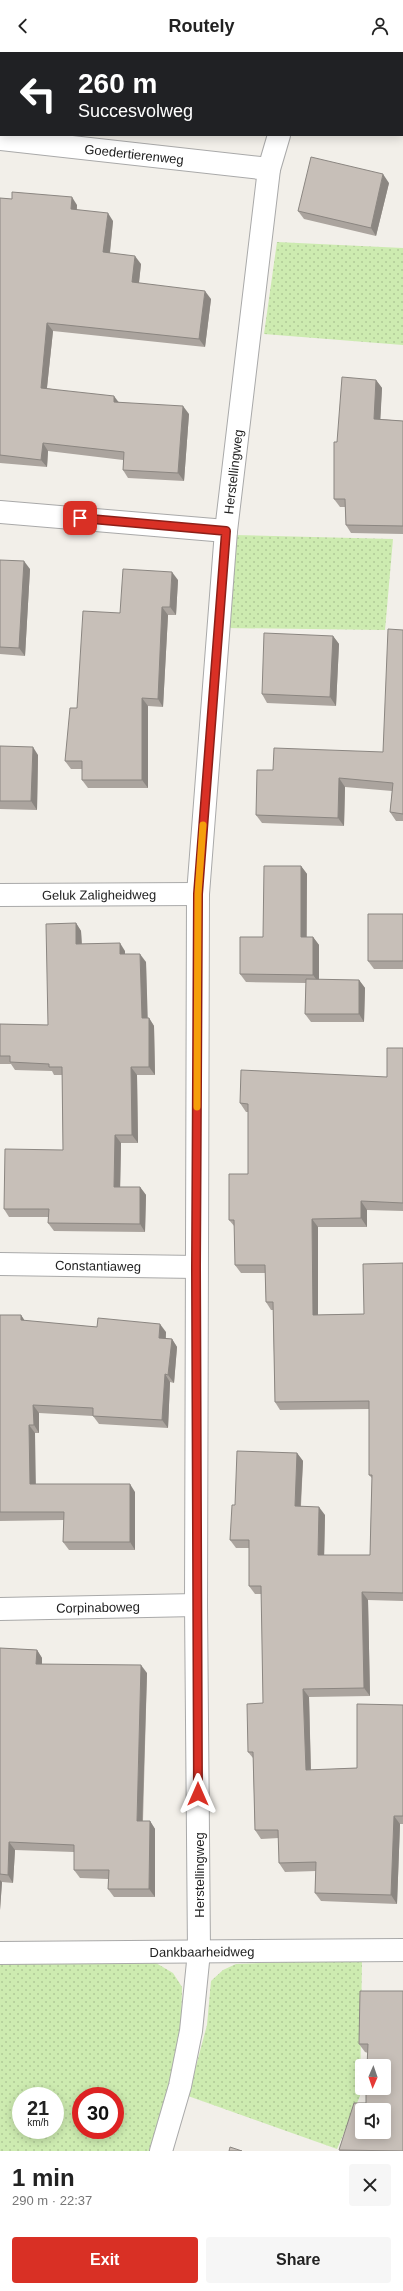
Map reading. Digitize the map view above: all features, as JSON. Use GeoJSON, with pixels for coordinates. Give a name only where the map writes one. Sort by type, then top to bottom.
{"type":"FeatureCollection","features":[{"type":"Feature","properties":{"kind":"street","name":"Herstellingweg"},"geometry":{"type":"LineString","coordinates":[[161,2151],[180,2086],[191,2031],[200,1952],[196,1605],[198,894],[226,531],[269,169],[279,136]]}},
{"type":"Feature","properties":{"kind":"street","name":"Goedertierenweg"},"geometry":{"type":"LineString","coordinates":[[0,139],[269,169]]}},
{"type":"Feature","properties":{"kind":"street"},"geometry":{"type":"LineString","coordinates":[[0,512],[226,531]]}},
{"type":"Feature","properties":{"kind":"street","name":"Geluk Zaligheidweg"},"geometry":{"type":"LineString","coordinates":[[0,895],[198,894]]}},
{"type":"Feature","properties":{"kind":"street","name":"Constantiaweg"},"geometry":{"type":"LineString","coordinates":[[0,1264],[196,1267]]}},
{"type":"Feature","properties":{"kind":"street","name":"Corpinaboweg"},"geometry":{"type":"LineString","coordinates":[[0,1609],[196,1605]]}},
{"type":"Feature","properties":{"kind":"street","name":"Dankbaarheidweg"},"geometry":{"type":"LineString","coordinates":[[0,1953],[403,1950]]}},
{"type":"Feature","properties":{"kind":"green space"},"geometry":{"type":"Polygon","coordinates":[[[277,242],[403,248],[403,345],[264,334],[277,242]]]}},
{"type":"Feature","properties":{"kind":"green space"},"geometry":{"type":"Polygon","coordinates":[[[234,535],[393,539],[385,630],[225,628],[234,535]]]}},
{"type":"Feature","properties":{"kind":"green space"},"geometry":{"type":"Polygon","coordinates":[[[362,1959],[361,2059],[355,2059],[355,2095],[360,2096],[357,2103],[355,2103],[355,2108],[337,2149],[188,2096],[207,2025],[211,1981],[223,1970],[236,1964],[362,1959]]]}},
{"type":"Feature","properties":{"kind":"green space"},"geometry":{"type":"Polygon","coordinates":[[[0,1963],[156,1963],[173,1973],[182,1987],[181,2032],[171,2077],[149,2151],[0,2151],[0,1963]]]}},
{"type":"Feature","properties":{"kind":"building"},"geometry":{"type":"Polygon","coordinates":[[[311,157],[383,174],[371,228],[298,211],[311,157]]]}},
{"type":"Feature","properties":{"kind":"building"},"geometry":{"type":"Polygon","coordinates":[[[12,192],[72,197],[71,209],[108,213],[103,252],[135,256],[132,282],[205,291],[199,339],[47,323],[41,388],[114,396],[114,402],[183,406],[178,473],[123,470],[124,452],[43,443],[41,460],[0,455],[0,198],[12,199],[12,192]]]}},
{"type":"Feature","properties":{"kind":"building"},"geometry":{"type":"Polygon","coordinates":[[[342,377],[376,380],[374,419],[403,421],[403,526],[346,525],[345,499],[334,499],[334,442],[337,442],[342,377]]]}},
{"type":"Feature","properties":{"kind":"building"},"geometry":{"type":"Polygon","coordinates":[[[0,560],[24,561],[19,648],[0,647],[0,560]]]}},
{"type":"Feature","properties":{"kind":"building"},"geometry":{"type":"Polygon","coordinates":[[[123,569],[172,572],[170,607],[162,607],[158,699],[142,698],[142,780],[82,780],[82,761],[65,761],[70,708],[77,708],[83,611],[120,613],[123,569]]]}},
{"type":"Feature","properties":{"kind":"building"},"geometry":{"type":"Polygon","coordinates":[[[388,629],[403,630],[403,814],[390,812],[393,783],[339,778],[338,818],[256,815],[257,770],[273,770],[274,748],[383,752],[388,629]]]}},
{"type":"Feature","properties":{"kind":"building"},"geometry":{"type":"Polygon","coordinates":[[[264,633],[333,636],[330,697],[262,694],[264,633]]]}},
{"type":"Feature","properties":{"kind":"building"},"geometry":{"type":"Polygon","coordinates":[[[0,746],[33,747],[31,801],[0,801],[0,746]]]}},
{"type":"Feature","properties":{"kind":"building"},"geometry":{"type":"Polygon","coordinates":[[[264,866],[301,866],[301,937],[313,937],[313,975],[240,974],[240,937],[263,937],[264,866]]]}},
{"type":"Feature","properties":{"kind":"building"},"geometry":{"type":"Polygon","coordinates":[[[368,914],[403,914],[403,961],[368,961],[368,914]]]}},
{"type":"Feature","properties":{"kind":"building"},"geometry":{"type":"Polygon","coordinates":[[[76,923],[76,944],[120,943],[120,954],[140,954],[142,1018],[149,1018],[149,1067],[131,1067],[132,1135],[115,1135],[114,1187],[140,1187],[140,1224],[48,1223],[49,1209],[4,1209],[5,1149],[63,1150],[62,1067],[49,1067],[49,1064],[10,1062],[10,1056],[0,1056],[0,1024],[48,1025],[46,924],[76,923]]]}},
{"type":"Feature","properties":{"kind":"building"},"geometry":{"type":"Polygon","coordinates":[[[306,979],[359,980],[359,1014],[305,1014],[306,979]]]}},
{"type":"Feature","properties":{"kind":"building"},"geometry":{"type":"Polygon","coordinates":[[[387,1048],[403,1048],[403,1203],[361,1201],[361,1218],[312,1219],[313,1315],[364,1314],[363,1264],[403,1263],[403,1593],[362,1592],[364,1688],[303,1689],[306,1770],[357,1768],[357,1704],[403,1705],[403,1816],[394,1816],[391,1895],[315,1893],[316,1862],[279,1863],[278,1830],[255,1830],[253,1752],[248,1752],[247,1704],[263,1703],[261,1586],[249,1586],[249,1540],[230,1540],[232,1505],[235,1505],[237,1451],[297,1453],[295,1506],[319,1507],[318,1555],[370,1555],[372,1475],[369,1475],[369,1401],[275,1402],[273,1302],[266,1302],[265,1265],[235,1265],[234,1220],[229,1220],[229,1174],[248,1174],[248,1104],[240,1103],[241,1070],[387,1077],[387,1048]]]}},
{"type":"Feature","properties":{"kind":"building"},"geometry":{"type":"Polygon","coordinates":[[[0,1315],[21,1315],[21,1320],[97,1327],[98,1318],[160,1324],[159,1338],[172,1339],[168,1375],[165,1374],[162,1420],[93,1416],[93,1408],[33,1405],[34,1425],[29,1425],[30,1484],[130,1484],[130,1542],[63,1542],[64,1512],[0,1512],[0,1315]]]}},
{"type":"Feature","properties":{"kind":"building"},"geometry":{"type":"Polygon","coordinates":[[[0,1648],[37,1650],[36,1664],[141,1665],[137,1821],[150,1821],[149,1889],[108,1889],[109,1870],[74,1870],[74,1845],[9,1842],[8,1875],[0,1874],[0,1648]]]}},
{"type":"Feature","properties":{"kind":"building"},"geometry":{"type":"Polygon","coordinates":[[[360,1991],[403,1991],[403,2151],[339,2150],[354,2103],[355,2139],[391,2139],[391,2103],[366,2103],[366,2095],[391,2095],[391,2059],[367,2059],[368,2044],[359,2044],[360,1991]]]}},
{"type":"Feature","properties":{"kind":"building"},"geometry":{"type":"Polygon","coordinates":[[[230,2147],[242,2151],[229,2151],[230,2147]]]}},
{"type":"Feature","properties":{"kind":"slow traffic"},"geometry":{"type":"LineString","coordinates":[[197,1107],[198,894],[203,825]]}},
{"type":"Feature","properties":{"kind":"route"},"geometry":{"type":"LineString","coordinates":[[80,518],[226,531],[198,894],[196,1605],[198,1794]]}}]}
